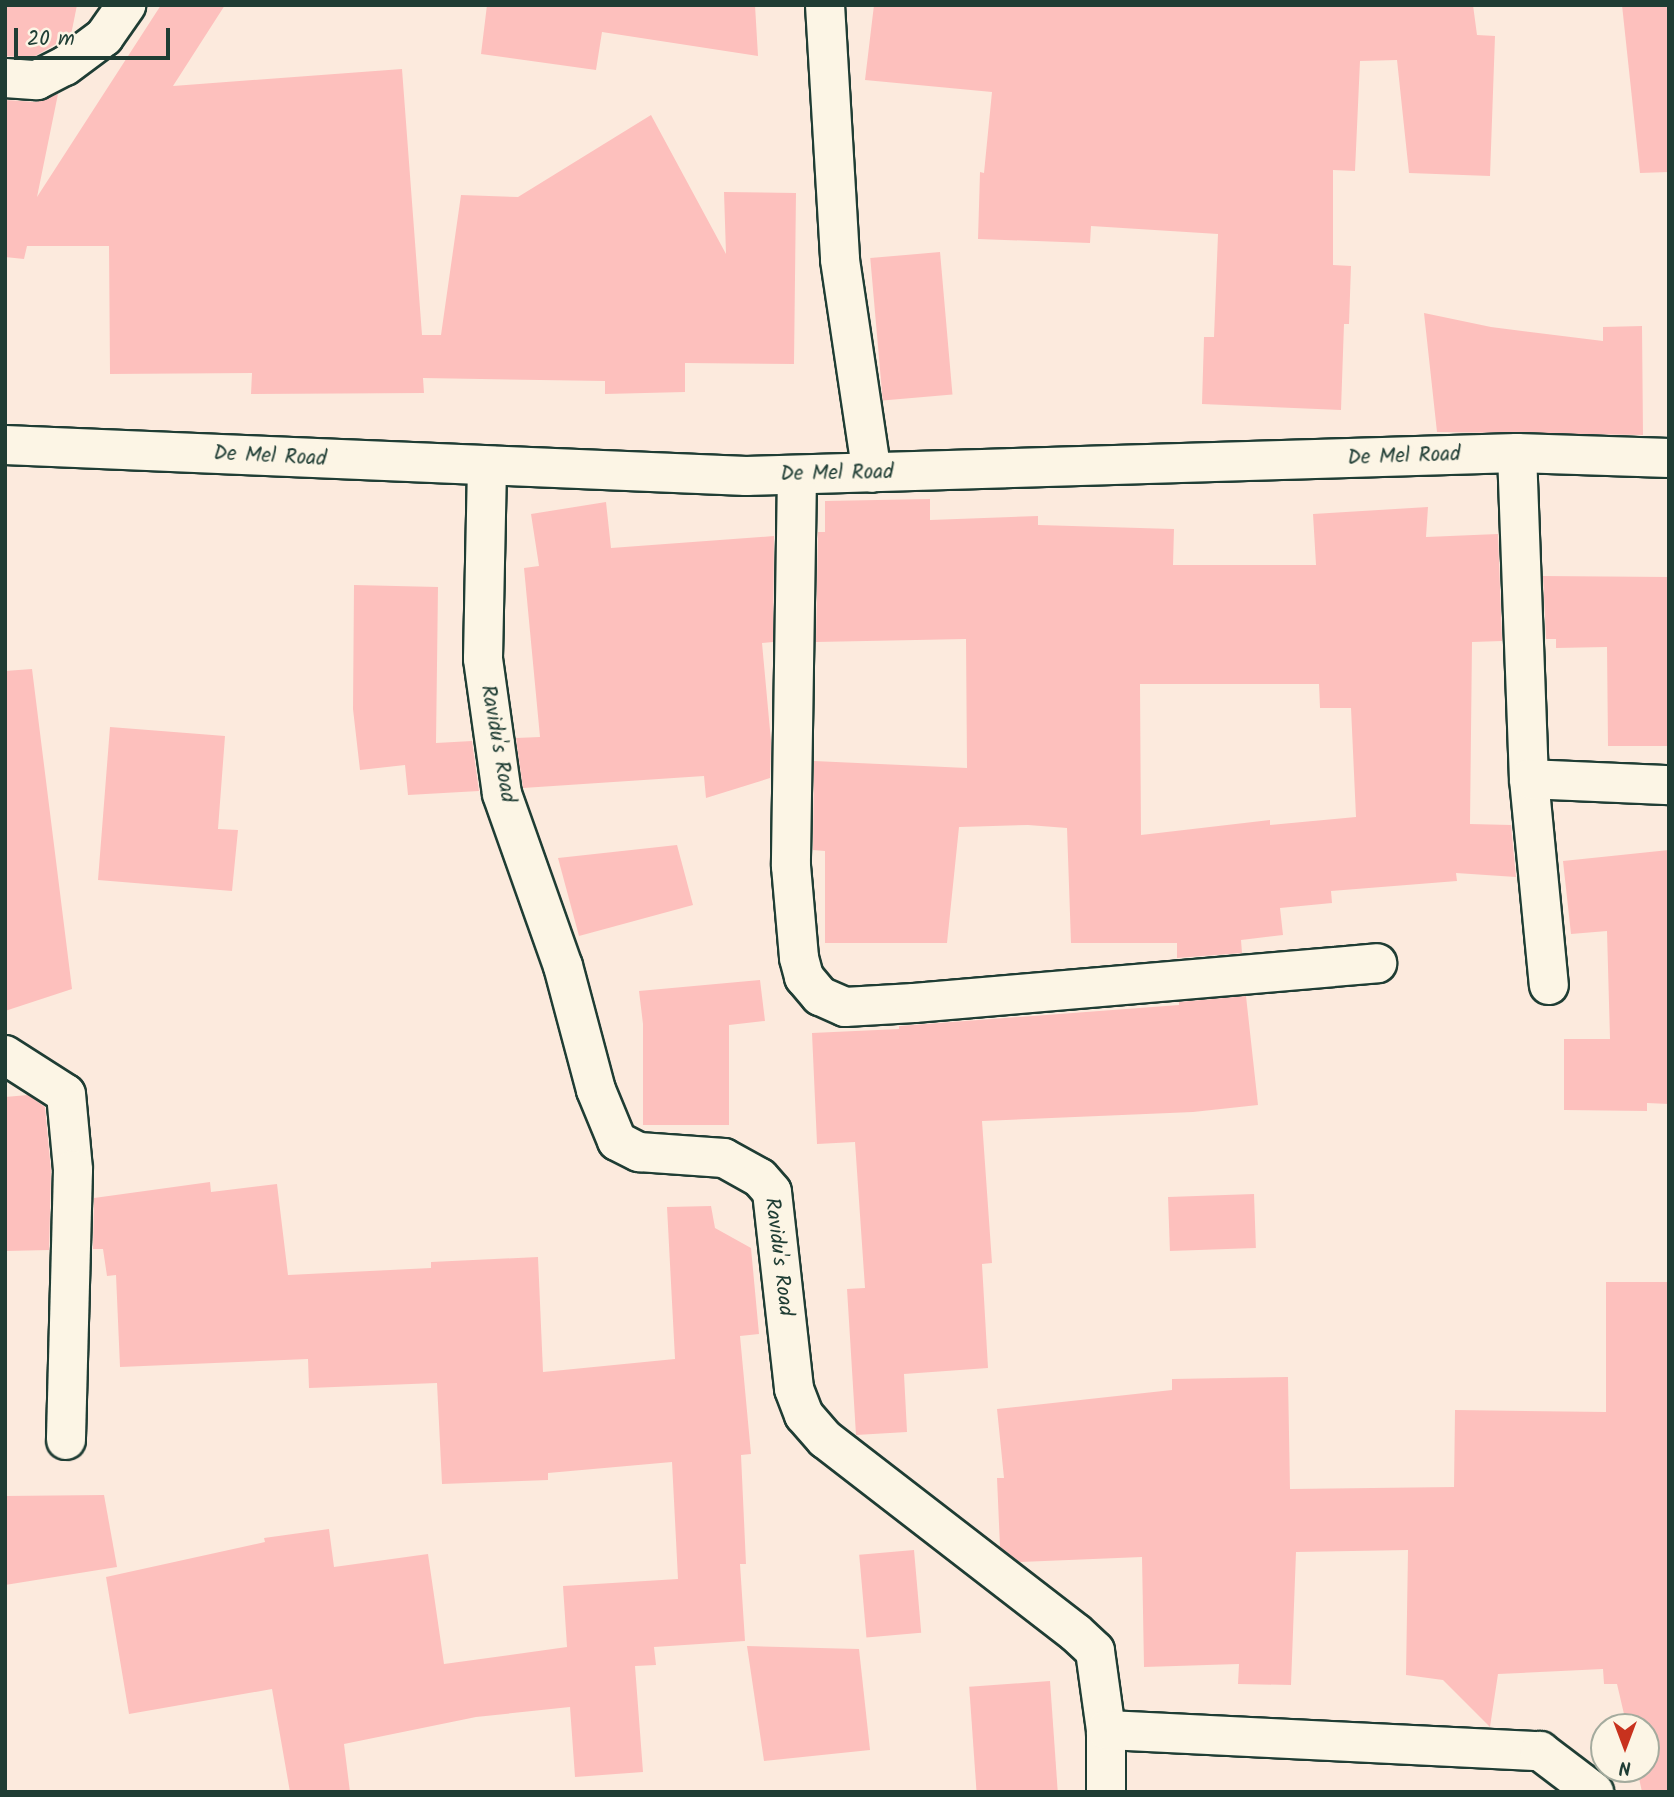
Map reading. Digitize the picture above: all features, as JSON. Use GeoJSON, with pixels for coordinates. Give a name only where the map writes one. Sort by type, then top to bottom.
{"type":"FeatureCollection","features":[{"type":"Feature","properties":{"kind":"street"},"geometry":{"type":"LineString","coordinates":[[5,78],[37,80],[65,66],[104,37],[126,5]]}},
{"type":"Feature","properties":{"kind":"street"},"geometry":{"type":"LineString","coordinates":[[825,5],[840,260],[872,473]]}},
{"type":"Feature","properties":{"kind":"street","name":"De Mel Road"},"geometry":{"type":"LineString","coordinates":[[5,445],[487,467],[797,475],[1517,453],[1669,458]]}},
{"type":"Feature","properties":{"kind":"street"},"geometry":{"type":"LineString","coordinates":[[1517,453],[1529,779],[1549,985]]}},
{"type":"Feature","properties":{"kind":"street","name":"Ravidu's Road"},"geometry":{"type":"LineString","coordinates":[[487,467],[483,659],[502,794],[563,966],[596,1090],[617,1142],[639,1152],[724,1158],[761,1178],[772,1192],[794,1389],[804,1415],[825,1439],[1076,1633],[1094,1651],[1106,1730],[1106,1792]]}},
{"type":"Feature","properties":{"kind":"street"},"geometry":{"type":"LineString","coordinates":[[797,475],[791,866],[799,958],[804,976],[820,996],[845,1007],[914,1003],[1377,963]]}},
{"type":"Feature","properties":{"kind":"street"},"geometry":{"type":"LineString","coordinates":[[1529,779],[1669,785]]}},
{"type":"Feature","properties":{"kind":"street"},"geometry":{"type":"LineString","coordinates":[[5,1055],[66,1094],[74,1170],[66,1440]]}},
{"type":"Feature","properties":{"kind":"street"},"geometry":{"type":"LineString","coordinates":[[1106,1730],[1540,1751],[1594,1792]]}},
{"type":"Feature","properties":{"kind":"building"},"geometry":{"type":"Polygon","coordinates":[[[5,5],[77,5],[71,35],[32,58],[5,56],[5,5]]]}},
{"type":"Feature","properties":{"kind":"building"},"geometry":{"type":"Polygon","coordinates":[[[161,5],[225,5],[173,86],[402,69],[422,335],[441,335],[461,195],[518,197],[651,115],[726,254],[724,192],[796,193],[794,364],[685,363],[685,392],[605,394],[605,381],[423,378],[424,393],[251,394],[252,373],[110,374],[109,246],[27,246],[24,259],[5,257],[5,100],[36,102],[58,94],[37,197],[161,5]]]}},
{"type":"Feature","properties":{"kind":"building"},"geometry":{"type":"Polygon","coordinates":[[[487,5],[755,5],[758,56],[602,32],[596,70],[481,54],[487,5]]]}},
{"type":"Feature","properties":{"kind":"building"},"geometry":{"type":"Polygon","coordinates":[[[874,5],[1473,5],[1477,35],[1495,36],[1490,176],[1409,173],[1397,60],[1360,61],[1355,171],[1333,170],[1333,265],[1351,266],[1349,324],[1344,324],[1341,410],[1202,404],[1204,337],[1214,337],[1218,234],[1091,226],[1090,243],[978,239],[980,172],[984,173],[992,92],[865,80],[874,5]]]}},
{"type":"Feature","properties":{"kind":"building"},"geometry":{"type":"Polygon","coordinates":[[[1622,5],[1669,5],[1669,172],[1640,173],[1622,5]]]}},
{"type":"Feature","properties":{"kind":"building"},"geometry":{"type":"Polygon","coordinates":[[[940,252],[952,394],[883,401],[870,258],[940,252]]]}},
{"type":"Feature","properties":{"kind":"building"},"geometry":{"type":"Polygon","coordinates":[[[1424,313],[1491,327],[1603,341],[1603,327],[1642,326],[1643,435],[1437,432],[1424,313]]]}},
{"type":"Feature","properties":{"kind":"building"},"geometry":{"type":"Polygon","coordinates":[[[930,499],[930,520],[1038,516],[1038,525],[1174,529],[1173,565],[1316,565],[1313,514],[1428,507],[1426,537],[1498,534],[1502,641],[1472,642],[1470,824],[1511,825],[1516,877],[1456,873],[1457,881],[1331,891],[1332,903],[1280,908],[1283,935],[1241,940],[1242,953],[1177,958],[1177,943],[1071,943],[1067,828],[1028,825],[959,827],[947,943],[825,943],[825,851],[813,850],[814,761],[967,768],[966,639],[816,642],[818,532],[825,532],[825,501],[930,499]],[[1140,684],[1141,835],[1270,820],[1270,825],[1356,817],[1351,708],[1320,708],[1319,684],[1140,684]]]}},
{"type":"Feature","properties":{"kind":"building"},"geometry":{"type":"Polygon","coordinates":[[[606,502],[611,548],[774,536],[773,642],[762,643],[771,741],[770,778],[706,798],[704,776],[523,788],[516,738],[540,737],[524,568],[539,566],[531,514],[606,502]]]}},
{"type":"Feature","properties":{"kind":"building"},"geometry":{"type":"Polygon","coordinates":[[[1543,576],[1669,577],[1669,746],[1608,746],[1607,647],[1556,648],[1556,639],[1546,639],[1543,576]]]}},
{"type":"Feature","properties":{"kind":"building"},"geometry":{"type":"Polygon","coordinates":[[[354,585],[438,587],[436,743],[472,741],[479,791],[408,795],[405,765],[360,770],[353,709],[354,585]]]}},
{"type":"Feature","properties":{"kind":"building"},"geometry":{"type":"Polygon","coordinates":[[[32,669],[72,989],[5,1011],[5,671],[32,669]]]}},
{"type":"Feature","properties":{"kind":"building"},"geometry":{"type":"Polygon","coordinates":[[[110,727],[225,736],[218,829],[238,830],[232,891],[98,880],[110,727]]]}},
{"type":"Feature","properties":{"kind":"building"},"geometry":{"type":"Polygon","coordinates":[[[677,845],[693,905],[579,936],[558,858],[677,845]]]}},
{"type":"Feature","properties":{"kind":"building"},"geometry":{"type":"Polygon","coordinates":[[[1669,850],[1669,1104],[1647,1103],[1647,1111],[1564,1110],[1564,1039],[1610,1039],[1607,931],[1571,934],[1563,861],[1669,850]]]}},
{"type":"Feature","properties":{"kind":"building"},"geometry":{"type":"Polygon","coordinates":[[[760,980],[765,1021],[729,1025],[729,1125],[643,1125],[643,1024],[639,991],[760,980]]]}},
{"type":"Feature","properties":{"kind":"building"},"geometry":{"type":"Polygon","coordinates":[[[1246,996],[1258,1105],[1193,1112],[982,1121],[992,1263],[982,1264],[988,1368],[904,1374],[907,1432],[856,1435],[847,1289],[865,1288],[855,1142],[817,1144],[812,1033],[899,1029],[899,1026],[1179,1005],[1179,1002],[1246,996]]]}},
{"type":"Feature","properties":{"kind":"building"},"geometry":{"type":"Polygon","coordinates":[[[28,1095],[45,1107],[51,1171],[49,1250],[7,1251],[5,1097],[28,1095]]]}},
{"type":"Feature","properties":{"kind":"building"},"geometry":{"type":"Polygon","coordinates":[[[210,1182],[211,1192],[277,1184],[288,1275],[431,1268],[431,1262],[538,1257],[543,1372],[675,1359],[667,1207],[711,1206],[715,1228],[751,1248],[759,1334],[740,1336],[751,1454],[741,1455],[746,1564],[740,1564],[745,1641],[654,1647],[656,1665],[635,1666],[643,1772],[575,1777],[570,1707],[476,1717],[344,1744],[350,1792],[290,1792],[272,1689],[129,1714],[106,1577],[265,1542],[264,1538],[329,1529],[334,1567],[428,1554],[444,1664],[567,1647],[563,1586],[678,1579],[672,1462],[548,1473],[548,1480],[442,1484],[437,1383],[309,1388],[308,1359],[120,1367],[116,1275],[107,1276],[103,1249],[93,1249],[94,1198],[210,1182]]]}},
{"type":"Feature","properties":{"kind":"building"},"geometry":{"type":"Polygon","coordinates":[[[1254,1194],[1256,1248],[1170,1251],[1168,1197],[1254,1194]]]}},
{"type":"Feature","properties":{"kind":"building"},"geometry":{"type":"Polygon","coordinates":[[[1606,1282],[1669,1282],[1669,1792],[1642,1792],[1640,1783],[1660,1783],[1660,1713],[1624,1713],[1617,1684],[1604,1684],[1603,1669],[1498,1674],[1490,1727],[1443,1680],[1406,1675],[1408,1550],[1296,1552],[1291,1685],[1238,1684],[1239,1664],[1144,1667],[1142,1557],[1020,1562],[1000,1547],[997,1478],[1004,1478],[997,1409],[1172,1390],[1172,1379],[1288,1377],[1290,1489],[1454,1487],[1455,1410],[1606,1412],[1606,1282]]]}},
{"type":"Feature","properties":{"kind":"building"},"geometry":{"type":"Polygon","coordinates":[[[104,1495],[117,1567],[5,1585],[5,1496],[104,1495]]]}},
{"type":"Feature","properties":{"kind":"building"},"geometry":{"type":"Polygon","coordinates":[[[914,1550],[921,1633],[866,1637],[859,1555],[914,1550]]]}},
{"type":"Feature","properties":{"kind":"building"},"geometry":{"type":"Polygon","coordinates":[[[747,1646],[859,1649],[870,1750],[764,1761],[747,1646]]]}},
{"type":"Feature","properties":{"kind":"building"},"geometry":{"type":"Polygon","coordinates":[[[1050,1681],[1058,1792],[977,1792],[969,1687],[1050,1681]]]}}]}
